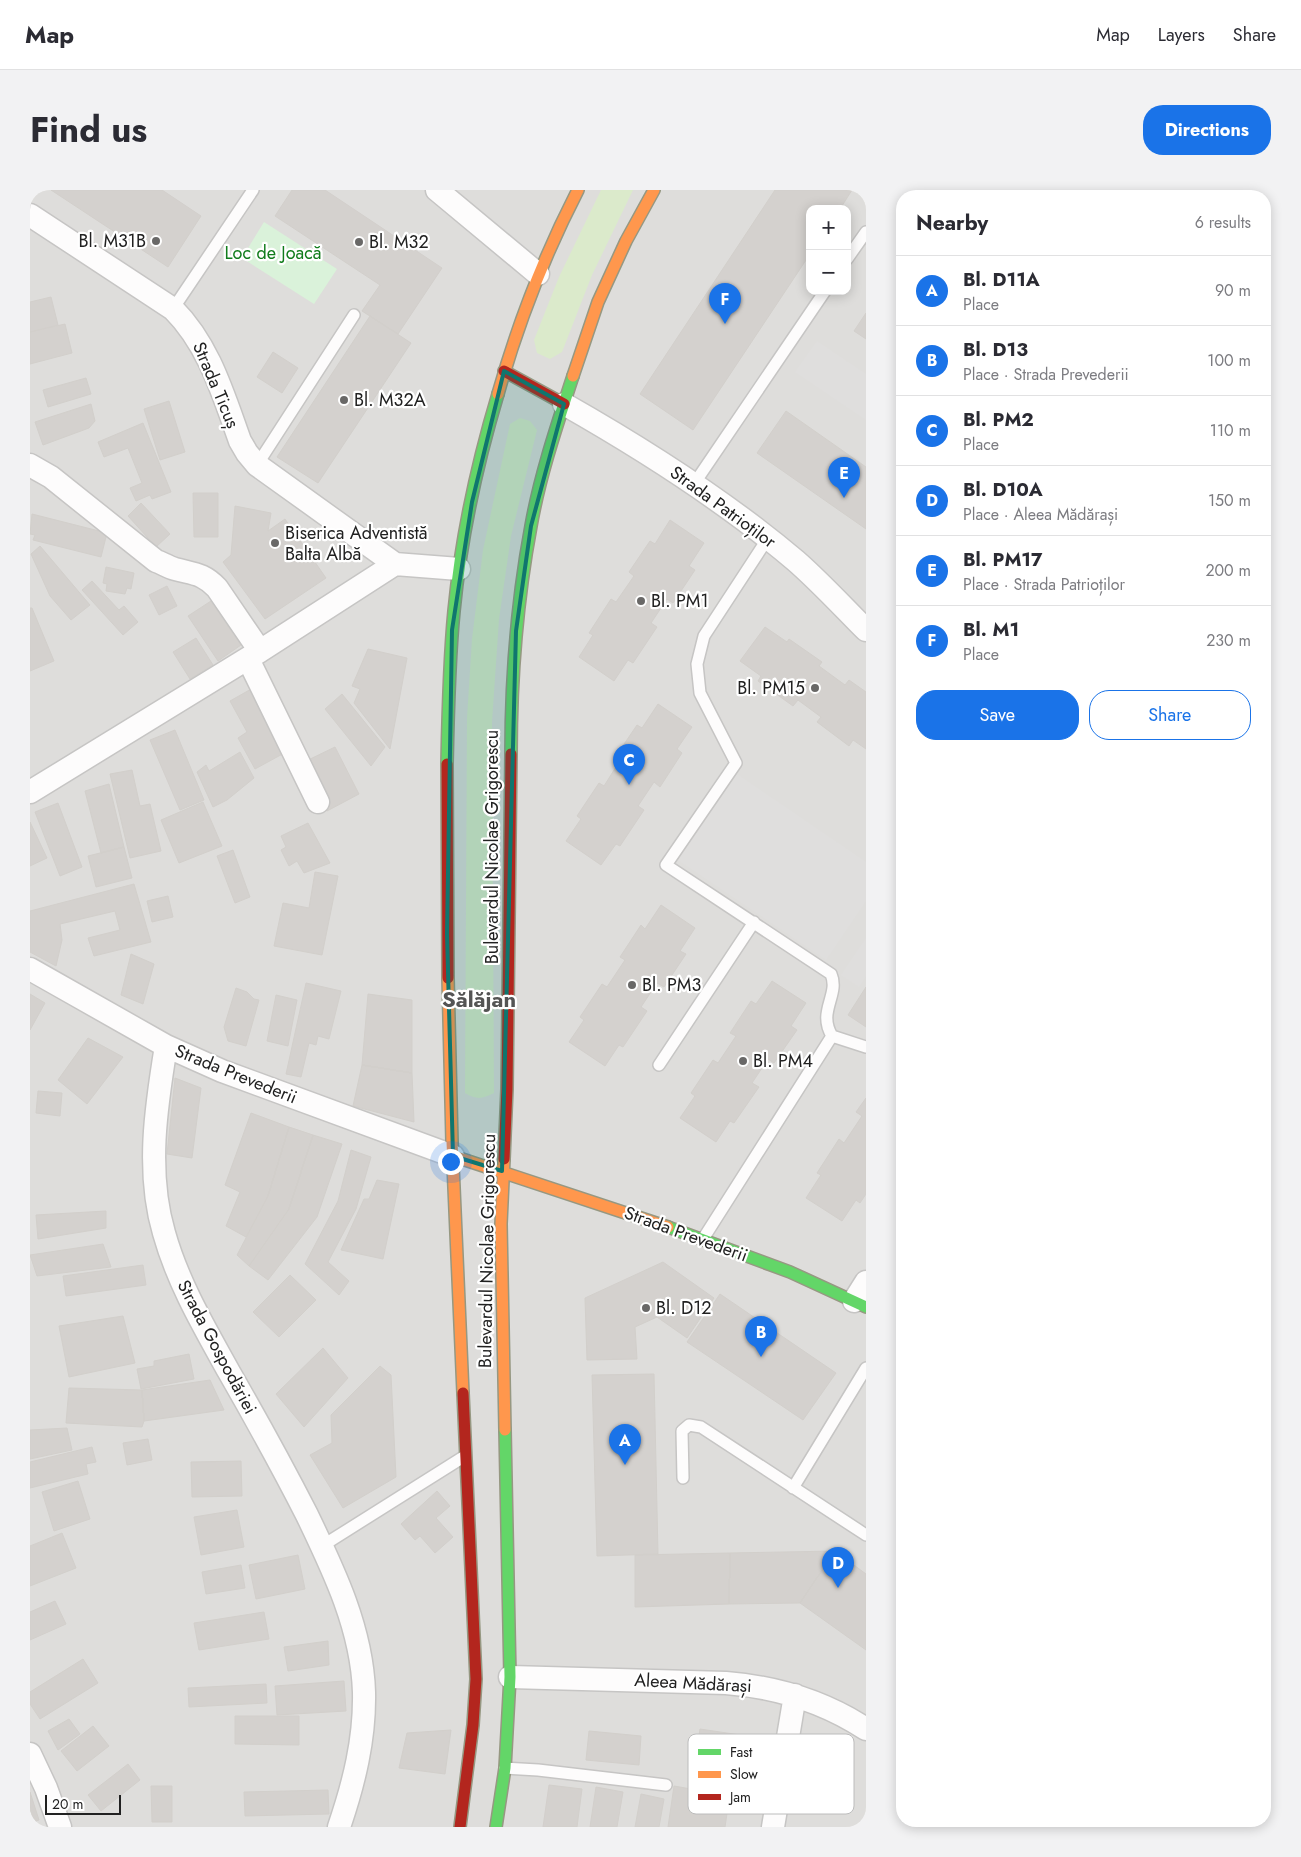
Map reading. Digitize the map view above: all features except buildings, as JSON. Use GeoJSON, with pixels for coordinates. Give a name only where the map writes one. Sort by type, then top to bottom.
{"type":"FeatureCollection","features":[{"type":"Feature","properties":{"kind":"main road","name":"Bulevardul Nicolae Grigorescu"},"geometry":{"type":"LineString","coordinates":[[460,1827],[473,1725],[476,1633],[449,1089],[447,721],[452,630],[459,569],[476,484],[504,371],[538,274],[578,190]]}},
{"type":"Feature","properties":{"kind":"main road","name":"Bulevardul Nicolae Grigorescu"},"geometry":{"type":"LineString","coordinates":[[496,1827],[505,1768],[510,1677],[501,1224],[507,1089],[511,718],[516,630],[532,526],[543,474],[564,404],[598,302],[626,241],[654,190]]}},
{"type":"Feature","properties":{"kind":"main road"},"geometry":{"type":"LineString","coordinates":[[504,371],[564,404]]}},
{"type":"Feature","properties":{"kind":"main road","name":"Strada Prevederii"},"geometry":{"type":"LineString","coordinates":[[453,1156],[595,1201],[703,1239],[860,1304]]}},
{"type":"Feature","properties":{"kind":"street"},"geometry":{"type":"LineString","coordinates":[[437,190],[538,274]]}},
{"type":"Feature","properties":{"kind":"street","name":"Strada Ticuș"},"geometry":{"type":"LineString","coordinates":[[30,215],[174,309],[187,323],[206,354],[240,441],[257,465],[395,564]]}},
{"type":"Feature","properties":{"kind":"street","name":"Strada Patrioților"},"geometry":{"type":"LineString","coordinates":[[564,404],[694,484],[768,538],[804,569],[866,630]]}},
{"type":"Feature","properties":{"kind":"street"},"geometry":{"type":"LineString","coordinates":[[30,465],[52,477],[156,561],[173,568],[201,575],[209,579],[217,588],[254,655],[318,802]]}},
{"type":"Feature","properties":{"kind":"street"},"geometry":{"type":"LineString","coordinates":[[30,792],[254,655],[395,564],[459,569]]}},
{"type":"Feature","properties":{"kind":"street","name":"Strada Prevederii"},"geometry":{"type":"LineString","coordinates":[[30,969],[166,1046],[222,1071],[453,1156]]}},
{"type":"Feature","properties":{"kind":"street","name":"Strada Gospodăriei"},"geometry":{"type":"LineString","coordinates":[[166,1046],[158,1101],[154,1155],[156,1196],[164,1232],[179,1276],[195,1310],[271,1445],[322,1546],[350,1616],[362,1666],[364,1690],[361,1743],[354,1780],[339,1827]]}},
{"type":"Feature","properties":{"kind":"street"},"geometry":{"type":"LineString","coordinates":[[860,1304],[866,1282]]}},
{"type":"Feature","properties":{"kind":"street","name":"Aleea Mădărași"},"geometry":{"type":"LineString","coordinates":[[510,1677],[726,1682],[750,1685],[795,1695],[832,1709],[866,1729]]}},
{"type":"Feature","properties":{"kind":"street"},"geometry":{"type":"LineString","coordinates":[[788,1734],[795,1695]]}},
{"type":"Feature","properties":{"kind":"street"},"geometry":{"type":"LineString","coordinates":[[30,1754],[46,1788],[60,1827]]}},
{"type":"Feature","properties":{"kind":"street"},"geometry":{"type":"LineString","coordinates":[[773,1827],[775,1814]]}},
{"type":"Feature","properties":{"kind":"lane"},"geometry":{"type":"LineString","coordinates":[[174,309],[253,190]]}},
{"type":"Feature","properties":{"kind":"lane"},"geometry":{"type":"LineString","coordinates":[[851,253],[866,232]]}},
{"type":"Feature","properties":{"kind":"lane"},"geometry":{"type":"LineString","coordinates":[[694,484],[822,295]]}},
{"type":"Feature","properties":{"kind":"lane"},"geometry":{"type":"LineString","coordinates":[[257,465],[354,315]]}},
{"type":"Feature","properties":{"kind":"lane"},"geometry":{"type":"LineString","coordinates":[[768,538],[704,636],[697,664],[700,693],[736,764],[666,865],[831,974],[833,988],[826,1015],[826,1027],[832,1036],[866,1047]]}},
{"type":"Feature","properties":{"kind":"lane"},"geometry":{"type":"LineString","coordinates":[[658,1065],[754,922]]}},
{"type":"Feature","properties":{"kind":"lane"},"geometry":{"type":"LineString","coordinates":[[703,1239],[832,1036]]}},
{"type":"Feature","properties":{"kind":"lane"},"geometry":{"type":"LineString","coordinates":[[793,1488],[866,1368]]}},
{"type":"Feature","properties":{"kind":"lane"},"geometry":{"type":"LineString","coordinates":[[683,1478],[682,1431],[689,1425],[701,1427],[866,1535]]}},
{"type":"Feature","properties":{"kind":"lane"},"geometry":{"type":"LineString","coordinates":[[322,1546],[467,1456]]}},
{"type":"Feature","properties":{"kind":"lane"},"geometry":{"type":"LineString","coordinates":[[505,1768],[666,1785]]}},
{"type":"Feature","properties":{"kind":"highlighted area"},"geometry":{"type":"Polygon","coordinates":[[[504,371],[564,404],[531,526],[516,631],[502,1171],[453,1156],[447,934],[452,630],[472,502],[504,371]]]}},
{"type":"Feature","properties":{"kind":"shaded area"},"geometry":{"type":"Polygon","coordinates":[[[30,190],[866,190],[866,1827],[30,1827],[30,190]]]}},
{"type":"Feature","properties":{"kind":"shaded area"},"geometry":{"type":"Polygon","coordinates":[[[817,341],[866,374],[866,420],[795,372],[817,341]]]}},
{"type":"Feature","properties":{"kind":"shaded area"},"geometry":{"type":"Polygon","coordinates":[[[737,774],[866,862],[866,901],[826,960],[678,860],[737,774]]]}},
{"type":"Feature","properties":{"kind":"shaded area"},"geometry":{"type":"Polygon","coordinates":[[[866,938],[866,976],[859,987],[841,975],[866,938]]]}},
{"type":"Feature","properties":{"kind":"green space"},"geometry":{"type":"Polygon","coordinates":[[[601,190],[633,190],[592,275],[562,352],[550,359],[537,353],[534,340],[559,277],[601,190]]]}},
{"type":"Feature","properties":{"kind":"green space","name":"Loc de Joacă"},"geometry":{"type":"Polygon","coordinates":[[[264,222],[337,269],[314,304],[242,258],[264,222]]]}},
{"type":"Feature","properties":{"kind":"green space"},"geometry":{"type":"Polygon","coordinates":[[[520,418],[530,421],[537,430],[511,536],[499,619],[492,722],[494,1093],[480,1098],[465,1093],[467,718],[472,639],[483,550],[510,424],[520,418]]]}},
{"type":"Feature","properties":{"kind":"traffic: fast"},"geometry":{"type":"LineString","coordinates":[[511,754],[516,640],[526,554],[544,469],[573,376]]}},
{"type":"Feature","properties":{"kind":"traffic: fast"},"geometry":{"type":"LineString","coordinates":[[447,764],[452,630],[457,584],[471,501],[483,447],[498,394]]}},
{"type":"Feature","properties":{"kind":"traffic: fast"},"geometry":{"type":"LineString","coordinates":[[668,1227],[790,1272],[866,1307]]}},
{"type":"Feature","properties":{"kind":"traffic: fast"},"geometry":{"type":"LineString","coordinates":[[496,1827],[505,1768],[510,1677],[505,1430]]}},
{"type":"Feature","properties":{"kind":"traffic: slow"},"geometry":{"type":"LineString","coordinates":[[498,394],[514,341],[533,290],[578,190]]}},
{"type":"Feature","properties":{"kind":"traffic: slow"},"geometry":{"type":"LineString","coordinates":[[573,376],[598,302],[626,241],[654,190]]}},
{"type":"Feature","properties":{"kind":"traffic: slow"},"geometry":{"type":"LineString","coordinates":[[448,978],[452,1142],[463,1393]]}},
{"type":"Feature","properties":{"kind":"traffic: slow"},"geometry":{"type":"LineString","coordinates":[[453,1156],[668,1227]]}},
{"type":"Feature","properties":{"kind":"traffic: slow"},"geometry":{"type":"LineString","coordinates":[[504,1159],[501,1224],[505,1430]]}},
{"type":"Feature","properties":{"kind":"traffic: jam"},"geometry":{"type":"LineString","coordinates":[[504,371],[564,404]]}},
{"type":"Feature","properties":{"kind":"traffic: jam"},"geometry":{"type":"LineString","coordinates":[[504,1159],[507,1089],[511,754]]}},
{"type":"Feature","properties":{"kind":"traffic: jam"},"geometry":{"type":"LineString","coordinates":[[447,764],[448,978]]}},
{"type":"Feature","properties":{"kind":"traffic: jam"},"geometry":{"type":"LineString","coordinates":[[460,1827],[473,1725],[476,1679],[463,1393]]}},
{"type":"Feature","properties":{"kind":"place","name":"Bl. M31B"},"geometry":{"type":"Point","coordinates":[156,241]}},
{"type":"Feature","properties":{"kind":"place","name":"Bl. M32"},"geometry":{"type":"Point","coordinates":[359,242]}},
{"type":"Feature","properties":{"kind":"place","name":"Bl. M1"},"geometry":{"type":"Point","coordinates":[725,324]}},
{"type":"Feature","properties":{"kind":"place","name":"Bl. M32A"},"geometry":{"type":"Point","coordinates":[344,400]}},
{"type":"Feature","properties":{"kind":"place","name":"Bl. PM17"},"geometry":{"type":"Point","coordinates":[844,498]}},
{"type":"Feature","properties":{"kind":"place","name":"Biserica Adventistă Balta Albă"},"geometry":{"type":"Point","coordinates":[275,543]}},
{"type":"Feature","properties":{"kind":"place","name":"Bl. PM1"},"geometry":{"type":"Point","coordinates":[641,601]}},
{"type":"Feature","properties":{"kind":"place","name":"Bl. PM15"},"geometry":{"type":"Point","coordinates":[815,688]}},
{"type":"Feature","properties":{"kind":"place","name":"Bl. PM2"},"geometry":{"type":"Point","coordinates":[629,785]}},
{"type":"Feature","properties":{"kind":"place","name":"Bl. PM3"},"geometry":{"type":"Point","coordinates":[632,985]}},
{"type":"Feature","properties":{"kind":"place","name":"Bl. PM4"},"geometry":{"type":"Point","coordinates":[743,1061]}},
{"type":"Feature","properties":{"kind":"place","name":"Bl. D12"},"geometry":{"type":"Point","coordinates":[646,1308]}},
{"type":"Feature","properties":{"kind":"place","name":"Bl. D13"},"geometry":{"type":"Point","coordinates":[761,1357]}},
{"type":"Feature","properties":{"kind":"place","name":"Bl. D11A"},"geometry":{"type":"Point","coordinates":[625,1465]}},
{"type":"Feature","properties":{"kind":"place","name":"Bl. D10A"},"geometry":{"type":"Point","coordinates":[838,1588]}},
{"type":"Feature","properties":{"kind":"district","name":"Sălăjan"},"geometry":{"type":"Point","coordinates":[479,999]}}]}
